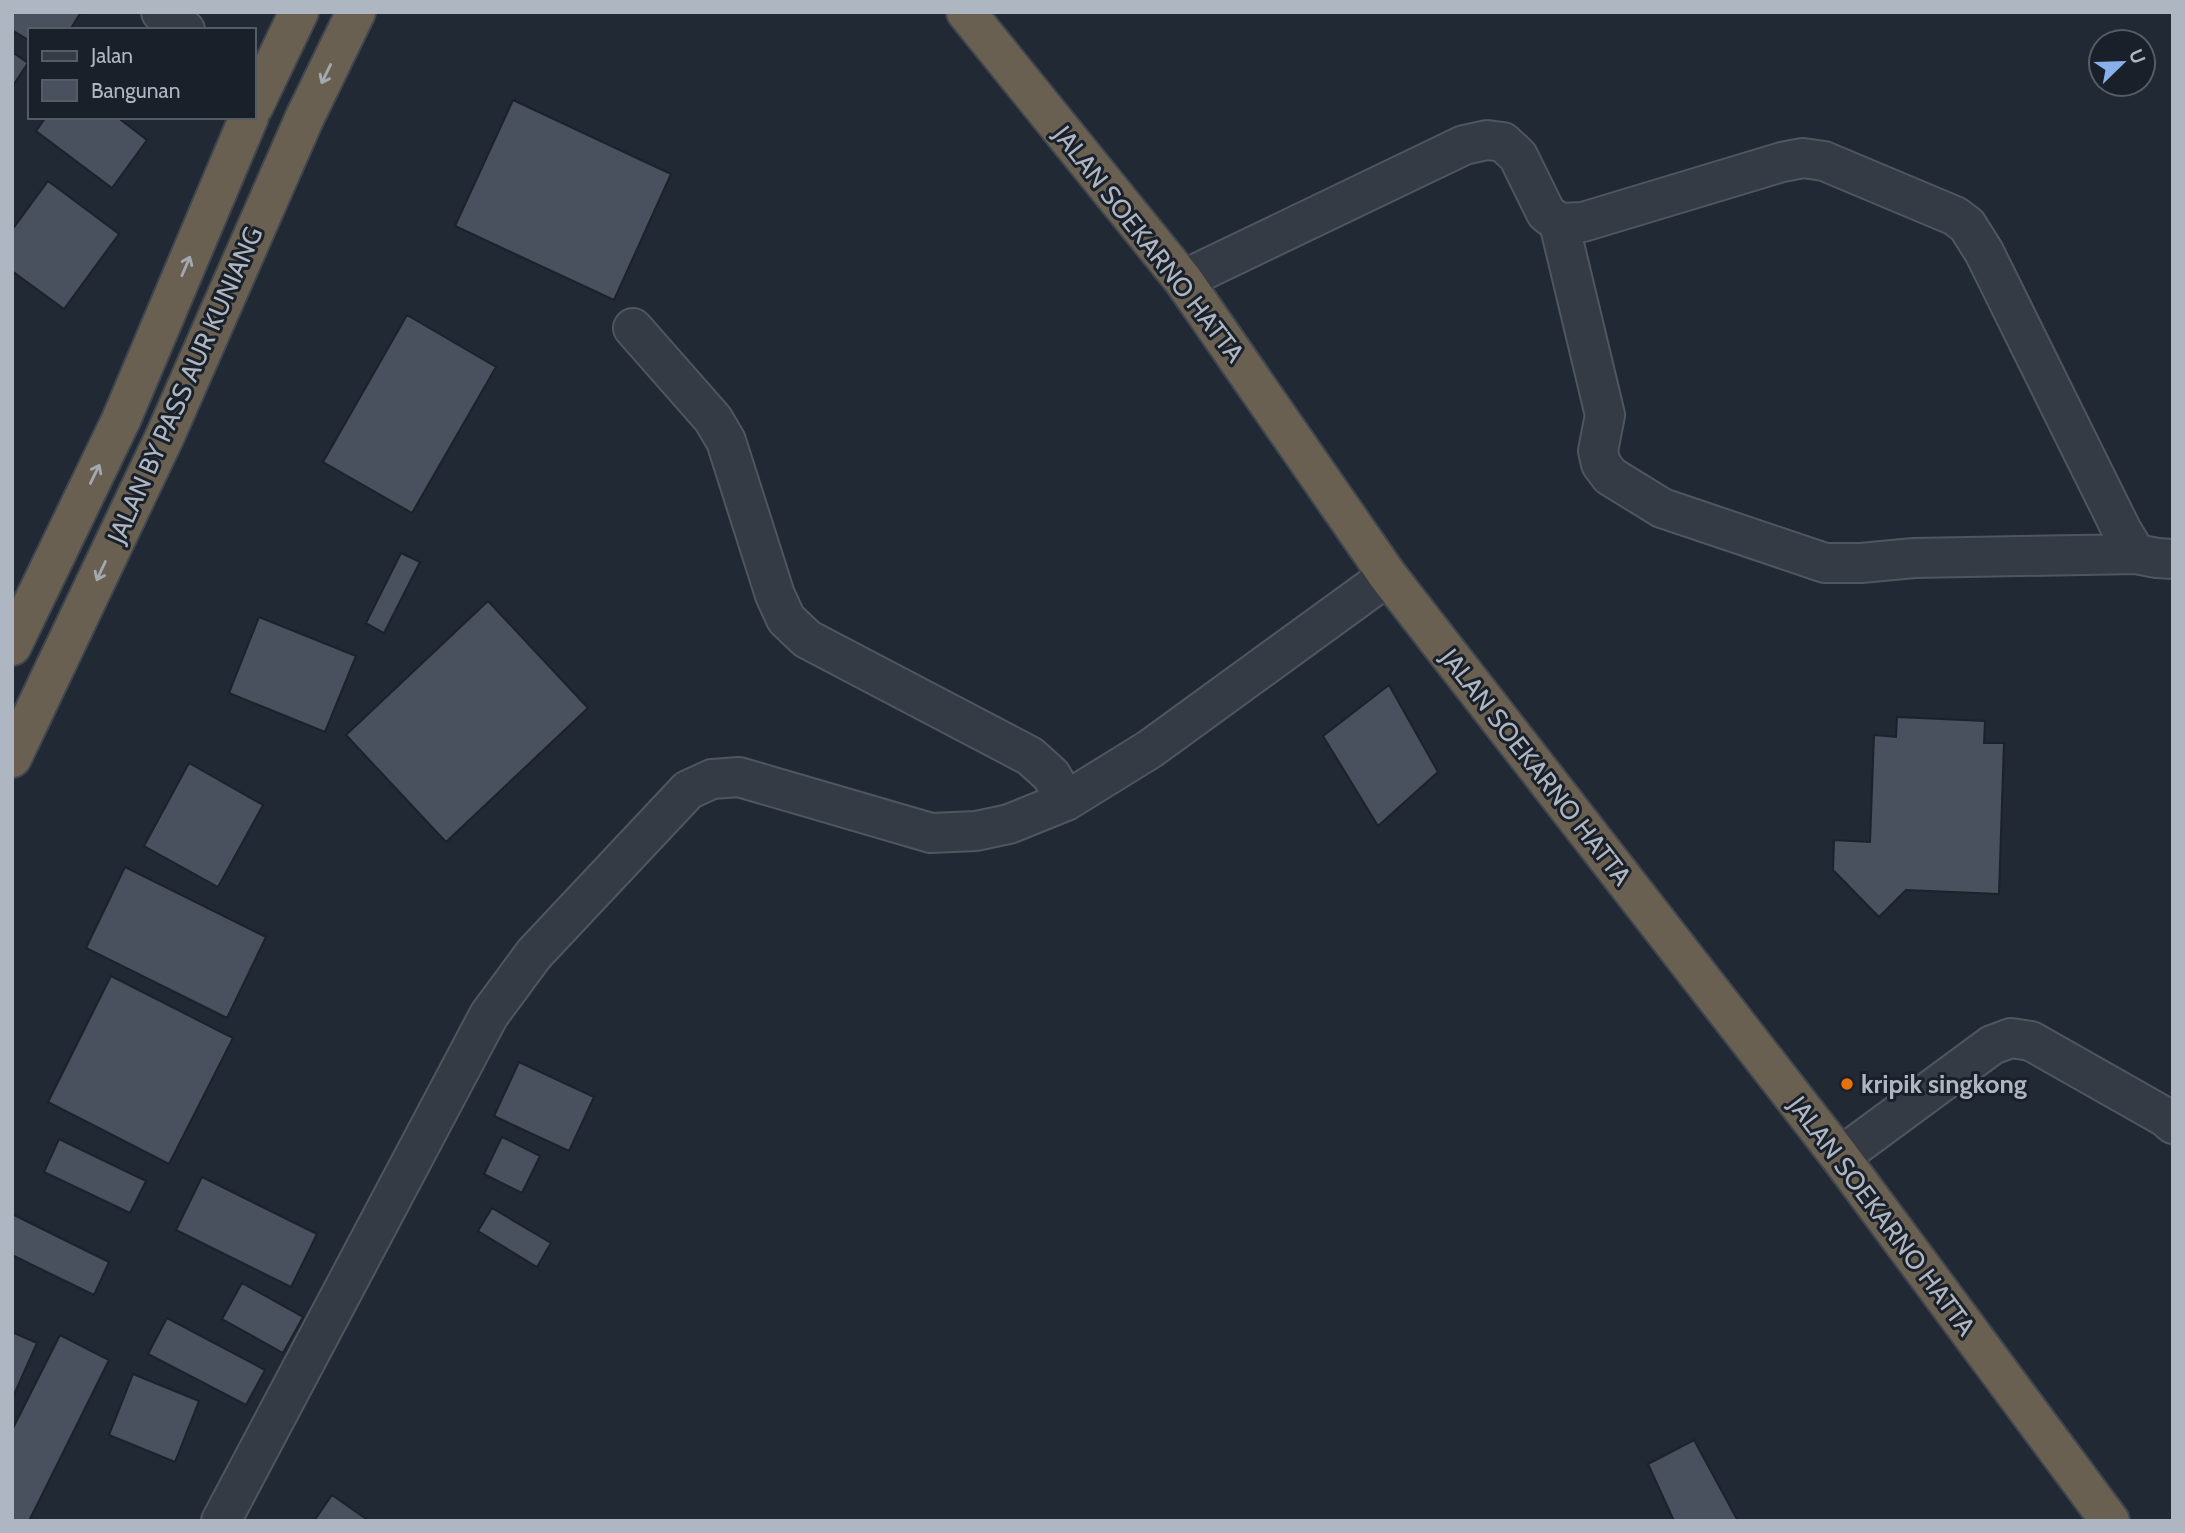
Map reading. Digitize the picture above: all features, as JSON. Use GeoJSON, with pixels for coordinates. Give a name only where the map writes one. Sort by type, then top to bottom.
{"type":"FeatureCollection","features":[{"type":"Feature","properties":{"kind":"highway","name":"JALAN BY PASS AUR KUNIANG"},"geometry":{"type":"LineString","coordinates":[[256,96],[299,12]]}},
{"type":"Feature","properties":{"kind":"highway","name":"JALAN BY PASS AUR KUNIANG"},"geometry":{"type":"LineString","coordinates":[[12,758],[165,436],[305,117],[356,12]]}},
{"type":"Feature","properties":{"kind":"highway","name":"JALAN SOEKARNO HATTA"},"geometry":{"type":"LineString","coordinates":[[966,12],[1183,280],[1388,576],[1840,1157],[2109,1521]]}},
{"type":"Feature","properties":{"kind":"highway","name":"JALAN BY PASS AUR KUNIANG"},"geometry":{"type":"LineString","coordinates":[[12,646],[121,420],[246,119]]}},
{"type":"Feature","properties":{"kind":"highway"},"geometry":{"type":"LineString","coordinates":[[121,420],[165,436]]}},
{"type":"Feature","properties":{"kind":"street"},"geometry":{"type":"LineString","coordinates":[[161,12],[182,28]]}},
{"type":"Feature","properties":{"kind":"street"},"geometry":{"type":"LineString","coordinates":[[1183,280],[1464,145],[1487,140],[1503,142],[1518,156],[1546,213],[1559,223],[1605,415],[1598,451],[1601,464],[1610,476],[1662,508],[1825,563],[1914,558],[2155,556]]}},
{"type":"Feature","properties":{"kind":"street"},"geometry":{"type":"LineString","coordinates":[[1559,223],[1583,222],[1803,158],[1824,161],[1955,216],[1967,225],[1983,252],[2122,531],[2155,556]]}},
{"type":"Feature","properties":{"kind":"street"},"geometry":{"type":"LineString","coordinates":[[633,328],[712,419],[726,441],[775,595],[786,619],[807,639],[1030,756],[1051,775],[1066,801]]}},
{"type":"Feature","properties":{"kind":"street"},"geometry":{"type":"LineString","coordinates":[[221,1521],[489,1015],[534,954],[688,790],[712,779],[739,777],[931,833],[976,831],[998,826],[1066,801],[1150,749],[1388,576]]}},
{"type":"Feature","properties":{"kind":"street"},"geometry":{"type":"LineString","coordinates":[[1840,1157],[1992,1045],[2011,1038],[2031,1041],[2173,1124]]}},
{"type":"Feature","properties":{"kind":"building"},"geometry":{"type":"Polygon","coordinates":[[[12,12],[81,12],[71,28],[28,28],[28,40],[12,30],[12,12]]]}},
{"type":"Feature","properties":{"kind":"building"},"geometry":{"type":"Polygon","coordinates":[[[12,52],[28,63],[12,87],[12,52]]]}},
{"type":"Feature","properties":{"kind":"building"},"geometry":{"type":"Polygon","coordinates":[[[513,100],[671,174],[614,300],[455,226],[513,100]]]}},
{"type":"Feature","properties":{"kind":"building"},"geometry":{"type":"Polygon","coordinates":[[[45,119],[120,119],[147,140],[112,188],[36,131],[45,119]]]}},
{"type":"Feature","properties":{"kind":"building"},"geometry":{"type":"Polygon","coordinates":[[[48,181],[119,234],[64,309],[12,271],[12,230],[48,181]]]}},
{"type":"Feature","properties":{"kind":"building"},"geometry":{"type":"Polygon","coordinates":[[[407,315],[496,367],[412,513],[323,462],[407,315]]]}},
{"type":"Feature","properties":{"kind":"building"},"geometry":{"type":"Polygon","coordinates":[[[401,553],[420,562],[384,633],[366,623],[401,553]]]}},
{"type":"Feature","properties":{"kind":"building"},"geometry":{"type":"Polygon","coordinates":[[[488,601],[588,708],[446,842],[346,735],[488,601]]]}},
{"type":"Feature","properties":{"kind":"building"},"geometry":{"type":"Polygon","coordinates":[[[259,617],[356,656],[325,732],[229,693],[259,617]]]}},
{"type":"Feature","properties":{"kind":"building"},"geometry":{"type":"Polygon","coordinates":[[[1389,685],[1438,772],[1378,826],[1323,736],[1389,685]]]}},
{"type":"Feature","properties":{"kind":"building"},"geometry":{"type":"Polygon","coordinates":[[[1897,717],[1985,721],[1984,743],[2004,743],[1999,894],[1906,890],[1879,917],[1833,870],[1834,840],[1870,842],[1874,735],[1896,737],[1897,717]]]}},
{"type":"Feature","properties":{"kind":"building"},"geometry":{"type":"Polygon","coordinates":[[[189,763],[263,805],[218,887],[144,846],[189,763]]]}},
{"type":"Feature","properties":{"kind":"building"},"geometry":{"type":"Polygon","coordinates":[[[125,867],[266,937],[227,1018],[86,948],[125,867]]]}},
{"type":"Feature","properties":{"kind":"building"},"geometry":{"type":"Polygon","coordinates":[[[111,976],[233,1038],[169,1164],[48,1102],[111,976]]]}},
{"type":"Feature","properties":{"kind":"building"},"geometry":{"type":"Polygon","coordinates":[[[519,1062],[594,1097],[569,1151],[494,1116],[519,1062]]]}},
{"type":"Feature","properties":{"kind":"building"},"geometry":{"type":"Polygon","coordinates":[[[502,1137],[540,1156],[522,1193],[484,1174],[502,1137]]]}},
{"type":"Feature","properties":{"kind":"building"},"geometry":{"type":"Polygon","coordinates":[[[59,1139],[146,1181],[130,1213],[44,1172],[59,1139]]]}},
{"type":"Feature","properties":{"kind":"building"},"geometry":{"type":"Polygon","coordinates":[[[202,1177],[317,1234],[291,1287],[176,1230],[202,1177]]]}},
{"type":"Feature","properties":{"kind":"building"},"geometry":{"type":"Polygon","coordinates":[[[492,1208],[551,1243],[537,1267],[478,1231],[492,1208]]]}},
{"type":"Feature","properties":{"kind":"building"},"geometry":{"type":"Polygon","coordinates":[[[12,1214],[109,1262],[94,1295],[12,1255],[12,1214]]]}},
{"type":"Feature","properties":{"kind":"building"},"geometry":{"type":"Polygon","coordinates":[[[242,1283],[303,1317],[283,1353],[222,1319],[242,1283]]]}},
{"type":"Feature","properties":{"kind":"building"},"geometry":{"type":"Polygon","coordinates":[[[167,1318],[265,1370],[246,1405],[148,1354],[167,1318]]]}},
{"type":"Feature","properties":{"kind":"building"},"geometry":{"type":"Polygon","coordinates":[[[12,1332],[37,1343],[12,1399],[12,1332]]]}},
{"type":"Feature","properties":{"kind":"building"},"geometry":{"type":"Polygon","coordinates":[[[60,1335],[109,1360],[29,1521],[12,1521],[12,1430],[60,1335]]]}},
{"type":"Feature","properties":{"kind":"building"},"geometry":{"type":"Polygon","coordinates":[[[133,1374],[199,1401],[175,1462],[109,1435],[133,1374]]]}},
{"type":"Feature","properties":{"kind":"building"},"geometry":{"type":"Polygon","coordinates":[[[1694,1440],[1738,1521],[1674,1521],[1648,1464],[1694,1440]]]}},
{"type":"Feature","properties":{"kind":"building"},"geometry":{"type":"Polygon","coordinates":[[[332,1495],[369,1521],[314,1521],[332,1495]]]}},
{"type":"Feature","properties":{"kind":"place","name":"kripik singkong"},"geometry":{"type":"Point","coordinates":[1847,1084]}}]}
